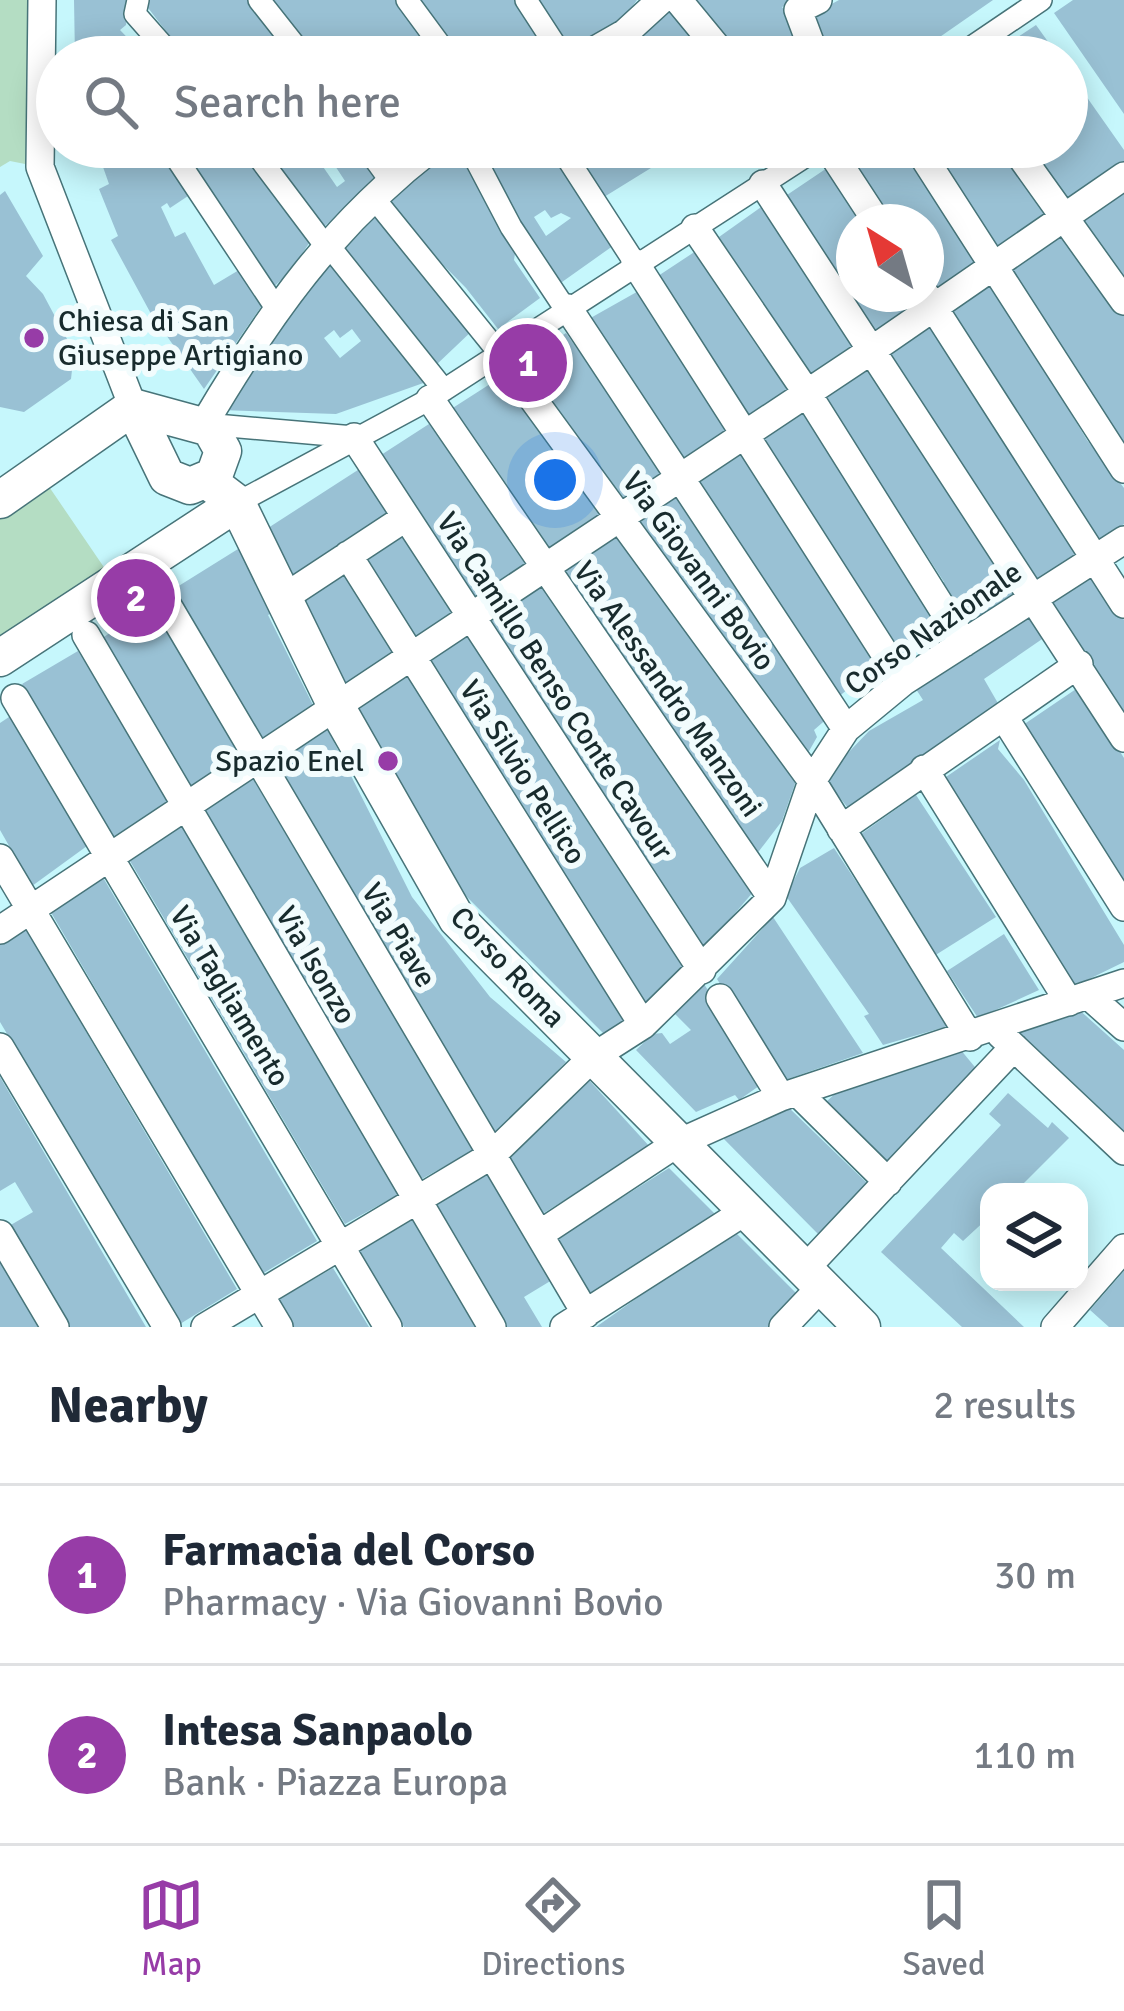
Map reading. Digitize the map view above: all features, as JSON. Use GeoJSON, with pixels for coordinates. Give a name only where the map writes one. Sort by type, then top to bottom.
{"type":"FeatureCollection","features":[{"type":"Feature","properties":{"kind":"main road"},"geometry":{"type":"LineString","coordinates":[[133,407],[172,481],[214,490]]}},
{"type":"Feature","properties":{"kind":"main road"},"geometry":{"type":"LineString","coordinates":[[0,500],[133,407],[197,423],[219,438],[223,451],[201,527],[0,658]]}},
{"type":"Feature","properties":{"kind":"main road"},"geometry":{"type":"LineString","coordinates":[[158,460],[164,433],[197,423]]}},
{"type":"Feature","properties":{"kind":"main road","name":"Corso Roma"},"geometry":{"type":"LineString","coordinates":[[214,490],[285,597],[337,708],[457,919],[862,1327]]}},
{"type":"Feature","properties":{"kind":"street"},"geometry":{"type":"LineString","coordinates":[[42,0],[42,36]]}},
{"type":"Feature","properties":{"kind":"street"},"geometry":{"type":"LineString","coordinates":[[138,0],[135,14],[154,36]]}},
{"type":"Feature","properties":{"kind":"street"},"geometry":{"type":"LineString","coordinates":[[259,0],[287,36]]}},
{"type":"Feature","properties":{"kind":"street"},"geometry":{"type":"LineString","coordinates":[[407,0],[434,36]]}},
{"type":"Feature","properties":{"kind":"street"},"geometry":{"type":"LineString","coordinates":[[526,0],[549,36]]}},
{"type":"Feature","properties":{"kind":"street"},"geometry":{"type":"LineString","coordinates":[[620,36],[662,0]]}},
{"type":"Feature","properties":{"kind":"street"},"geometry":{"type":"LineString","coordinates":[[678,0],[708,36]]}},
{"type":"Feature","properties":{"kind":"street"},"geometry":{"type":"LineString","coordinates":[[808,36],[798,10],[818,0]]}},
{"type":"Feature","properties":{"kind":"street"},"geometry":{"type":"LineString","coordinates":[[988,36],[1041,0]]}},
{"type":"Feature","properties":{"kind":"street"},"geometry":{"type":"LineString","coordinates":[[40,168],[133,407]]}},
{"type":"Feature","properties":{"kind":"street"},"geometry":{"type":"LineString","coordinates":[[184,168],[276,308]]}},
{"type":"Feature","properties":{"kind":"street"},"geometry":{"type":"LineString","coordinates":[[267,168],[437,394]]}},
{"type":"Feature","properties":{"kind":"street"},"geometry":{"type":"LineString","coordinates":[[374,168],[382,188],[500,354]]}},
{"type":"Feature","properties":{"kind":"street"},"geometry":{"type":"LineString","coordinates":[[354,437],[197,423],[325,243],[407,168]]}},
{"type":"Feature","properties":{"kind":"street"},"geometry":{"type":"LineString","coordinates":[[480,168],[511,227],[846,729]]}},
{"type":"Feature","properties":{"kind":"street"},"geometry":{"type":"LineString","coordinates":[[574,168],[903,682]]}},
{"type":"Feature","properties":{"kind":"street"},"geometry":{"type":"LineString","coordinates":[[214,490],[354,437],[437,394],[789,168]]}},
{"type":"Feature","properties":{"kind":"street"},"geometry":{"type":"LineString","coordinates":[[839,168],[864,204]]}},
{"type":"Feature","properties":{"kind":"street"},"geometry":{"type":"LineString","coordinates":[[931,168],[1124,469]]}},
{"type":"Feature","properties":{"kind":"street"},"geometry":{"type":"LineString","coordinates":[[1029,168],[1124,301]]}},
{"type":"Feature","properties":{"kind":"street"},"geometry":{"type":"LineString","coordinates":[[944,293],[995,266],[1124,176]]}},
{"type":"Feature","properties":{"kind":"street"},"geometry":{"type":"LineString","coordinates":[[763,184],[1124,738]]}},
{"type":"Feature","properties":{"kind":"street"},"geometry":{"type":"LineString","coordinates":[[695,228],[807,393],[964,643]]}},
{"type":"Feature","properties":{"kind":"street"},"geometry":{"type":"LineString","coordinates":[[0,930],[872,350],[916,312]]}},
{"type":"Feature","properties":{"kind":"street"},"geometry":{"type":"LineString","coordinates":[[936,312],[1124,604]]}},
{"type":"Feature","properties":{"kind":"street","name":"Via Giovanni Bovio"},"geometry":{"type":"LineString","coordinates":[[500,354],[992,1037],[1124,1151]]}},
{"type":"Feature","properties":{"kind":"street","name":"Via Alessandro Manzoni"},"geometry":{"type":"LineString","coordinates":[[437,394],[544,567],[772,898]]}},
{"type":"Feature","properties":{"kind":"street","name":"Via Camillo Benso Conte Cavour"},"geometry":{"type":"LineString","coordinates":[[354,437],[702,970]]}},
{"type":"Feature","properties":{"kind":"street"},"geometry":{"type":"LineString","coordinates":[[285,597],[405,518]]}},
{"type":"Feature","properties":{"kind":"street","name":"Corso Nazionale"},"geometry":{"type":"LineString","coordinates":[[643,1024],[772,898],[812,781],[846,729],[903,682],[1124,540]]}},
{"type":"Feature","properties":{"kind":"street","name":"Via Silvio Pellico"},"geometry":{"type":"LineString","coordinates":[[348,555],[643,1024]]}},
{"type":"Feature","properties":{"kind":"street","name":"Via Piave"},"geometry":{"type":"LineString","coordinates":[[158,589],[539,1234],[575,1320]]}},
{"type":"Feature","properties":{"kind":"street","name":"Via Isonzo"},"geometry":{"type":"LineString","coordinates":[[86,635],[491,1327]]}},
{"type":"Feature","properties":{"kind":"street"},"geometry":{"type":"LineString","coordinates":[[842,830],[1078,664]]}},
{"type":"Feature","properties":{"kind":"street","name":"Via Tagliamento"},"geometry":{"type":"LineString","coordinates":[[15,698],[388,1327]]}},
{"type":"Feature","properties":{"kind":"street"},"geometry":{"type":"LineString","coordinates":[[1004,717],[1124,908]]}},
{"type":"Feature","properties":{"kind":"street"},"geometry":{"type":"LineString","coordinates":[[924,769],[1079,999],[1124,1028]]}},
{"type":"Feature","properties":{"kind":"street"},"geometry":{"type":"LineString","coordinates":[[0,858],[279,1327]]}},
{"type":"Feature","properties":{"kind":"street"},"geometry":{"type":"LineString","coordinates":[[539,1234],[676,1144],[789,1094],[992,1037],[1124,983]]}},
{"type":"Feature","properties":{"kind":"street"},"geometry":{"type":"LineString","coordinates":[[720,998],[789,1094],[888,1182]]}},
{"type":"Feature","properties":{"kind":"street"},"geometry":{"type":"LineString","coordinates":[[205,1327],[492,1154],[593,1057],[643,1024]]}},
{"type":"Feature","properties":{"kind":"street"},"geometry":{"type":"LineString","coordinates":[[783,1327],[812,1279],[992,1037]]}},
{"type":"Feature","properties":{"kind":"street"},"geometry":{"type":"LineString","coordinates":[[0,1047],[167,1327]]}},
{"type":"Feature","properties":{"kind":"street"},"geometry":{"type":"LineString","coordinates":[[575,1320],[744,1212]]}},
{"type":"Feature","properties":{"kind":"street"},"geometry":{"type":"LineString","coordinates":[[0,1234],[55,1327]]}},
{"type":"Feature","properties":{"kind":"street"},"geometry":{"type":"LineString","coordinates":[[1055,1327],[1124,1249]]}},
{"type":"Feature","properties":{"kind":"green space"},"geometry":{"type":"Polygon","coordinates":[[[0,0],[42,0],[42,36],[36,36],[36,166],[10,161],[0,167],[0,0]]]}},
{"type":"Feature","properties":{"kind":"green space"},"geometry":{"type":"Polygon","coordinates":[[[39,472],[114,582],[0,655],[0,501],[39,472]]]}},
{"type":"Feature","properties":{"kind":"building"},"geometry":{"type":"Polygon","coordinates":[[[74,0],[128,0],[126,25],[120,30],[126,36],[75,36],[74,0]]]}},
{"type":"Feature","properties":{"kind":"building"},"geometry":{"type":"Polygon","coordinates":[[[150,0],[254,0],[282,36],[170,36],[145,4],[150,0]]]}},
{"type":"Feature","properties":{"kind":"building"},"geometry":{"type":"Polygon","coordinates":[[[266,0],[400,0],[426,36],[296,36],[266,0]]]}},
{"type":"Feature","properties":{"kind":"building"},"geometry":{"type":"Polygon","coordinates":[[[413,0],[520,0],[543,36],[439,36],[413,0]]]}},
{"type":"Feature","properties":{"kind":"building"},"geometry":{"type":"Polygon","coordinates":[[[532,0],[637,0],[629,11],[632,16],[599,36],[556,36],[532,0]]]}},
{"type":"Feature","properties":{"kind":"building"},"geometry":{"type":"Polygon","coordinates":[[[688,0],[797,0],[782,7],[804,36],[717,36],[688,0]]]}},
{"type":"Feature","properties":{"kind":"building"},"geometry":{"type":"Polygon","coordinates":[[[839,0],[993,0],[941,36],[805,36],[808,17],[839,0]]]}},
{"type":"Feature","properties":{"kind":"building"},"geometry":{"type":"Polygon","coordinates":[[[1073,0],[1124,0],[1124,114],[1088,62],[1088,36],[1070,36],[1054,13],[1073,0]]]}},
{"type":"Feature","properties":{"kind":"building"},"geometry":{"type":"Polygon","coordinates":[[[676,7],[697,36],[638,36],[676,7]]]}},
{"type":"Feature","properties":{"kind":"building"},"geometry":{"type":"Polygon","coordinates":[[[1036,25],[1044,36],[1020,36],[1036,25]]]}},
{"type":"Feature","properties":{"kind":"building"},"geometry":{"type":"Polygon","coordinates":[[[1088,99],[1124,150],[1124,170],[1069,207],[1040,168],[1088,168],[1088,99]]]}},
{"type":"Feature","properties":{"kind":"building"},"geometry":{"type":"Polygon","coordinates":[[[103,168],[174,168],[194,192],[170,208],[167,203],[161,207],[175,237],[185,232],[214,285],[239,270],[263,304],[204,389],[150,312],[111,240],[118,236],[99,189],[109,184],[103,168]]]}},
{"type":"Feature","properties":{"kind":"building"},"geometry":{"type":"Polygon","coordinates":[[[188,168],[256,168],[313,237],[291,271],[267,293],[188,168]]]}},
{"type":"Feature","properties":{"kind":"building"},"geometry":{"type":"Polygon","coordinates":[[[274,168],[324,168],[337,187],[345,181],[336,168],[372,168],[379,179],[318,232],[274,168]]]}},
{"type":"Feature","properties":{"kind":"building"},"geometry":{"type":"Polygon","coordinates":[[[420,168],[476,168],[516,247],[514,260],[540,298],[498,329],[466,288],[383,204],[420,168]]]}},
{"type":"Feature","properties":{"kind":"building"},"geometry":{"type":"Polygon","coordinates":[[[485,168],[564,168],[617,243],[555,287],[485,168]],[[545,210],[534,217],[546,236],[571,218],[561,213],[551,218],[545,210]]]}},
{"type":"Feature","properties":{"kind":"building"},"geometry":{"type":"Polygon","coordinates":[[[583,168],[651,168],[604,197],[583,168]]]}},
{"type":"Feature","properties":{"kind":"building"},"geometry":{"type":"Polygon","coordinates":[[[827,168],[855,204],[836,204],[836,274],[784,197],[827,168]]]}},
{"type":"Feature","properties":{"kind":"building"},"geometry":{"type":"Polygon","coordinates":[[[853,168],[918,168],[942,204],[876,204],[853,168]]]}},
{"type":"Feature","properties":{"kind":"building"},"geometry":{"type":"Polygon","coordinates":[[[941,168],[1016,168],[1052,217],[1001,256],[941,168]]]}},
{"type":"Feature","properties":{"kind":"building"},"geometry":{"type":"Polygon","coordinates":[[[1124,183],[1124,288],[1075,218],[1124,183]]]}},
{"type":"Feature","properties":{"kind":"building","name":"Chiesa di San Giuseppe Artigiano"},"geometry":{"type":"Polygon","coordinates":[[[5,191],[43,256],[26,276],[43,294],[74,352],[71,379],[24,412],[0,407],[0,195],[5,191]]]}},
{"type":"Feature","properties":{"kind":"building"},"geometry":{"type":"Polygon","coordinates":[[[764,205],[861,350],[814,381],[719,237],[764,205]]]}},
{"type":"Feature","properties":{"kind":"building"},"geometry":{"type":"Polygon","coordinates":[[[379,207],[475,328],[435,366],[337,252],[379,207]]]}},
{"type":"Feature","properties":{"kind":"building"},"geometry":{"type":"Polygon","coordinates":[[[944,207],[983,266],[944,294],[944,207]]]}},
{"type":"Feature","properties":{"kind":"building"},"geometry":{"type":"Polygon","coordinates":[[[1061,226],[1124,315],[1124,451],[1006,266],[1061,226]]]}},
{"type":"Feature","properties":{"kind":"building"},"geometry":{"type":"Polygon","coordinates":[[[702,247],[795,393],[748,423],[655,278],[702,247]]]}},
{"type":"Feature","properties":{"kind":"building"},"geometry":{"type":"Polygon","coordinates":[[[332,258],[429,381],[336,414],[221,410],[332,258]],[[352,329],[340,338],[334,330],[324,338],[340,358],[361,341],[352,329]]]}},
{"type":"Feature","properties":{"kind":"building"},"geometry":{"type":"Polygon","coordinates":[[[989,278],[1087,440],[1124,488],[1124,524],[1095,545],[944,308],[989,278]]]}},
{"type":"Feature","properties":{"kind":"building"},"geometry":{"type":"Polygon","coordinates":[[[642,289],[734,435],[684,466],[587,320],[642,289]]]}},
{"type":"Feature","properties":{"kind":"building"},"geometry":{"type":"Polygon","coordinates":[[[862,312],[919,312],[879,337],[862,312]]]}},
{"type":"Feature","properties":{"kind":"building"},"geometry":{"type":"Polygon","coordinates":[[[928,318],[1082,551],[1033,583],[884,348],[928,318]]]}},
{"type":"Feature","properties":{"kind":"building"},"geometry":{"type":"Polygon","coordinates":[[[566,333],[669,477],[628,503],[518,366],[566,333]]]}},
{"type":"Feature","properties":{"kind":"building"},"geometry":{"type":"Polygon","coordinates":[[[865,361],[1020,589],[965,628],[938,586],[944,582],[900,514],[895,517],[817,392],[865,361]]]}},
{"type":"Feature","properties":{"kind":"building"},"geometry":{"type":"Polygon","coordinates":[[[501,377],[607,518],[548,557],[448,411],[501,377]]]}},
{"type":"Feature","properties":{"kind":"building"},"geometry":{"type":"Polygon","coordinates":[[[801,405],[943,626],[895,658],[753,436],[801,405]]]}},
{"type":"Feature","properties":{"kind":"building"},"geometry":{"type":"Polygon","coordinates":[[[429,424],[531,568],[477,605],[381,455],[429,424]]]}},
{"type":"Feature","properties":{"kind":"building"},"geometry":{"type":"Polygon","coordinates":[[[737,444],[880,663],[837,698],[688,476],[737,444]]]}},
{"type":"Feature","properties":{"kind":"building"},"geometry":{"type":"Polygon","coordinates":[[[361,468],[394,518],[295,582],[268,528],[361,468]]]}},
{"type":"Feature","properties":{"kind":"building"},"geometry":{"type":"Polygon","coordinates":[[[673,488],[830,716],[814,730],[817,737],[804,760],[633,513],[673,488]]]}},
{"type":"Feature","properties":{"kind":"building"},"geometry":{"type":"Polygon","coordinates":[[[402,528],[458,617],[411,649],[357,557],[402,528]]]}},
{"type":"Feature","properties":{"kind":"building"},"geometry":{"type":"Polygon","coordinates":[[[610,529],[797,778],[782,821],[756,855],[557,569],[610,529]]]}},
{"type":"Feature","properties":{"kind":"building"},"geometry":{"type":"Polygon","coordinates":[[[238,549],[275,611],[268,615],[316,711],[261,748],[169,592],[238,549]]]}},
{"type":"Feature","properties":{"kind":"building"},"geometry":{"type":"Polygon","coordinates":[[[344,565],[398,655],[347,692],[301,596],[344,565]]]}},
{"type":"Feature","properties":{"kind":"building"},"geometry":{"type":"Polygon","coordinates":[[[1094,574],[1124,620],[1124,726],[1047,605],[1094,574]]]}},
{"type":"Feature","properties":{"kind":"building"},"geometry":{"type":"Polygon","coordinates":[[[539,580],[754,891],[701,953],[483,619],[539,580]]]}},
{"type":"Feature","properties":{"kind":"building"},"geometry":{"type":"Polygon","coordinates":[[[153,603],[246,763],[190,795],[101,639],[153,603]]]}},
{"type":"Feature","properties":{"kind":"building"},"geometry":{"type":"Polygon","coordinates":[[[1031,611],[1048,635],[984,679],[999,705],[848,808],[824,778],[869,731],[923,700],[914,686],[1031,611]]]}},
{"type":"Feature","properties":{"kind":"building"},"geometry":{"type":"Polygon","coordinates":[[[466,628],[685,969],[642,1006],[419,660],[466,628]]]}},
{"type":"Feature","properties":{"kind":"building"},"geometry":{"type":"Polygon","coordinates":[[[78,651],[174,809],[118,843],[22,684],[78,651]]]}},
{"type":"Feature","properties":{"kind":"building"},"geometry":{"type":"Polygon","coordinates":[[[404,666],[631,1022],[609,1039],[449,879],[353,702],[404,666]]]}},
{"type":"Feature","properties":{"kind":"building"},"geometry":{"type":"Polygon","coordinates":[[[1079,687],[1124,758],[1124,883],[1023,725],[1079,687]]]}},
{"type":"Feature","properties":{"kind":"building"},"geometry":{"type":"Polygon","coordinates":[[[12,715],[87,846],[32,886],[0,830],[0,723],[12,715]]]}},
{"type":"Feature","properties":{"kind":"building"},"geometry":{"type":"Polygon","coordinates":[[[325,724],[412,897],[490,997],[566,1062],[493,1136],[267,761],[325,724]]]}},
{"type":"Feature","properties":{"kind":"building"},"geometry":{"type":"Polygon","coordinates":[[[1000,740],[998,749],[1024,780],[1124,945],[1124,962],[1085,981],[1067,985],[993,866],[998,861],[943,779],[1000,740]]]}},
{"type":"Feature","properties":{"kind":"building"},"geometry":{"type":"Polygon","coordinates":[[[250,774],[474,1150],[418,1181],[196,810],[250,774]]]}},
{"type":"Feature","properties":{"kind":"building"},"geometry":{"type":"Polygon","coordinates":[[[916,795],[996,917],[934,956],[861,834],[916,795]]]}},
{"type":"Feature","properties":{"kind":"building"},"geometry":{"type":"Polygon","coordinates":[[[181,821],[401,1193],[345,1224],[127,856],[181,821]]]}},
{"type":"Feature","properties":{"kind":"building"},"geometry":{"type":"Polygon","coordinates":[[[834,848],[950,1024],[883,1045],[864,1016],[869,1014],[786,896],[800,868],[834,848]]]}},
{"type":"Feature","properties":{"kind":"building"},"geometry":{"type":"Polygon","coordinates":[[[101,874],[317,1241],[262,1274],[49,909],[101,874]]]}},
{"type":"Feature","properties":{"kind":"building"},"geometry":{"type":"Polygon","coordinates":[[[773,917],[863,1053],[782,1081],[717,979],[773,917]]]}},
{"type":"Feature","properties":{"kind":"building"},"geometry":{"type":"Polygon","coordinates":[[[24,926],[237,1289],[180,1324],[0,1022],[0,941],[24,926]]]}},
{"type":"Feature","properties":{"kind":"building"},"geometry":{"type":"Polygon","coordinates":[[[1004,934],[1039,990],[978,1018],[947,971],[1004,934]]]}},
{"type":"Feature","properties":{"kind":"building"},"geometry":{"type":"Polygon","coordinates":[[[704,984],[766,1081],[739,1100],[735,1095],[696,1112],[636,1050],[653,1034],[662,1033],[670,1044],[691,1030],[675,1014],[704,984]]]}},
{"type":"Feature","properties":{"kind":"building"},"geometry":{"type":"Polygon","coordinates":[[[1076,1007],[1124,1050],[1124,1133],[1012,1033],[1076,1007]]]}},
{"type":"Feature","properties":{"kind":"building"},"geometry":{"type":"Polygon","coordinates":[[[960,1049],[979,1072],[889,1166],[825,1103],[840,1089],[960,1049]]]}},
{"type":"Feature","properties":{"kind":"building"},"geometry":{"type":"Polygon","coordinates":[[[0,1077],[146,1327],[69,1327],[9,1226],[33,1212],[15,1182],[0,1191],[0,1077]]]}},
{"type":"Feature","properties":{"kind":"building"},"geometry":{"type":"Polygon","coordinates":[[[588,1079],[650,1147],[539,1216],[506,1162],[588,1079]]]}},
{"type":"Feature","properties":{"kind":"building"},"geometry":{"type":"Polygon","coordinates":[[[1008,1093],[1048,1128],[1052,1122],[1069,1138],[1024,1183],[980,1183],[980,1225],[963,1241],[954,1233],[941,1248],[980,1285],[980,1291],[986,1291],[1024,1327],[962,1327],[881,1252],[1001,1125],[989,1114],[1008,1093]]]}},
{"type":"Feature","properties":{"kind":"building"},"geometry":{"type":"Polygon","coordinates":[[[787,1106],[869,1185],[821,1237],[719,1134],[746,1121],[752,1126],[787,1106]]]}},
{"type":"Feature","properties":{"kind":"building"},"geometry":{"type":"Polygon","coordinates":[[[669,1168],[717,1216],[588,1296],[553,1241],[669,1168]]]}},
{"type":"Feature","properties":{"kind":"building"},"geometry":{"type":"Polygon","coordinates":[[[488,1172],[552,1280],[524,1297],[542,1327],[502,1327],[430,1206],[488,1172]]]}},
{"type":"Feature","properties":{"kind":"building"},"geometry":{"type":"Polygon","coordinates":[[[412,1216],[478,1327],[404,1327],[358,1252],[412,1216]]]}},
{"type":"Feature","properties":{"kind":"building"},"geometry":{"type":"Polygon","coordinates":[[[733,1230],[798,1295],[768,1327],[596,1327],[733,1230]]]}},
{"type":"Feature","properties":{"kind":"building"},"geometry":{"type":"Polygon","coordinates":[[[0,1258],[41,1327],[0,1327],[0,1258]]]}},
{"type":"Feature","properties":{"kind":"building"},"geometry":{"type":"Polygon","coordinates":[[[333,1268],[369,1327],[292,1327],[276,1301],[333,1268]]]}},
{"type":"Feature","properties":{"kind":"building"},"geometry":{"type":"Polygon","coordinates":[[[1124,1271],[1124,1327],[1109,1327],[1090,1310],[1124,1271]]]}},
{"type":"Feature","properties":{"kind":"place","name":"Chiesa di San Giuseppe Artigiano"},"geometry":{"type":"Point","coordinates":[34,338]}},
{"type":"Feature","properties":{"kind":"place","name":"Farmacia del Corso"},"geometry":{"type":"Point","coordinates":[528,363]}},
{"type":"Feature","properties":{"kind":"place","name":"Intesa Sanpaolo"},"geometry":{"type":"Point","coordinates":[136,598]}},
{"type":"Feature","properties":{"kind":"place","name":"Spazio Enel"},"geometry":{"type":"Point","coordinates":[388,761]}}]}
